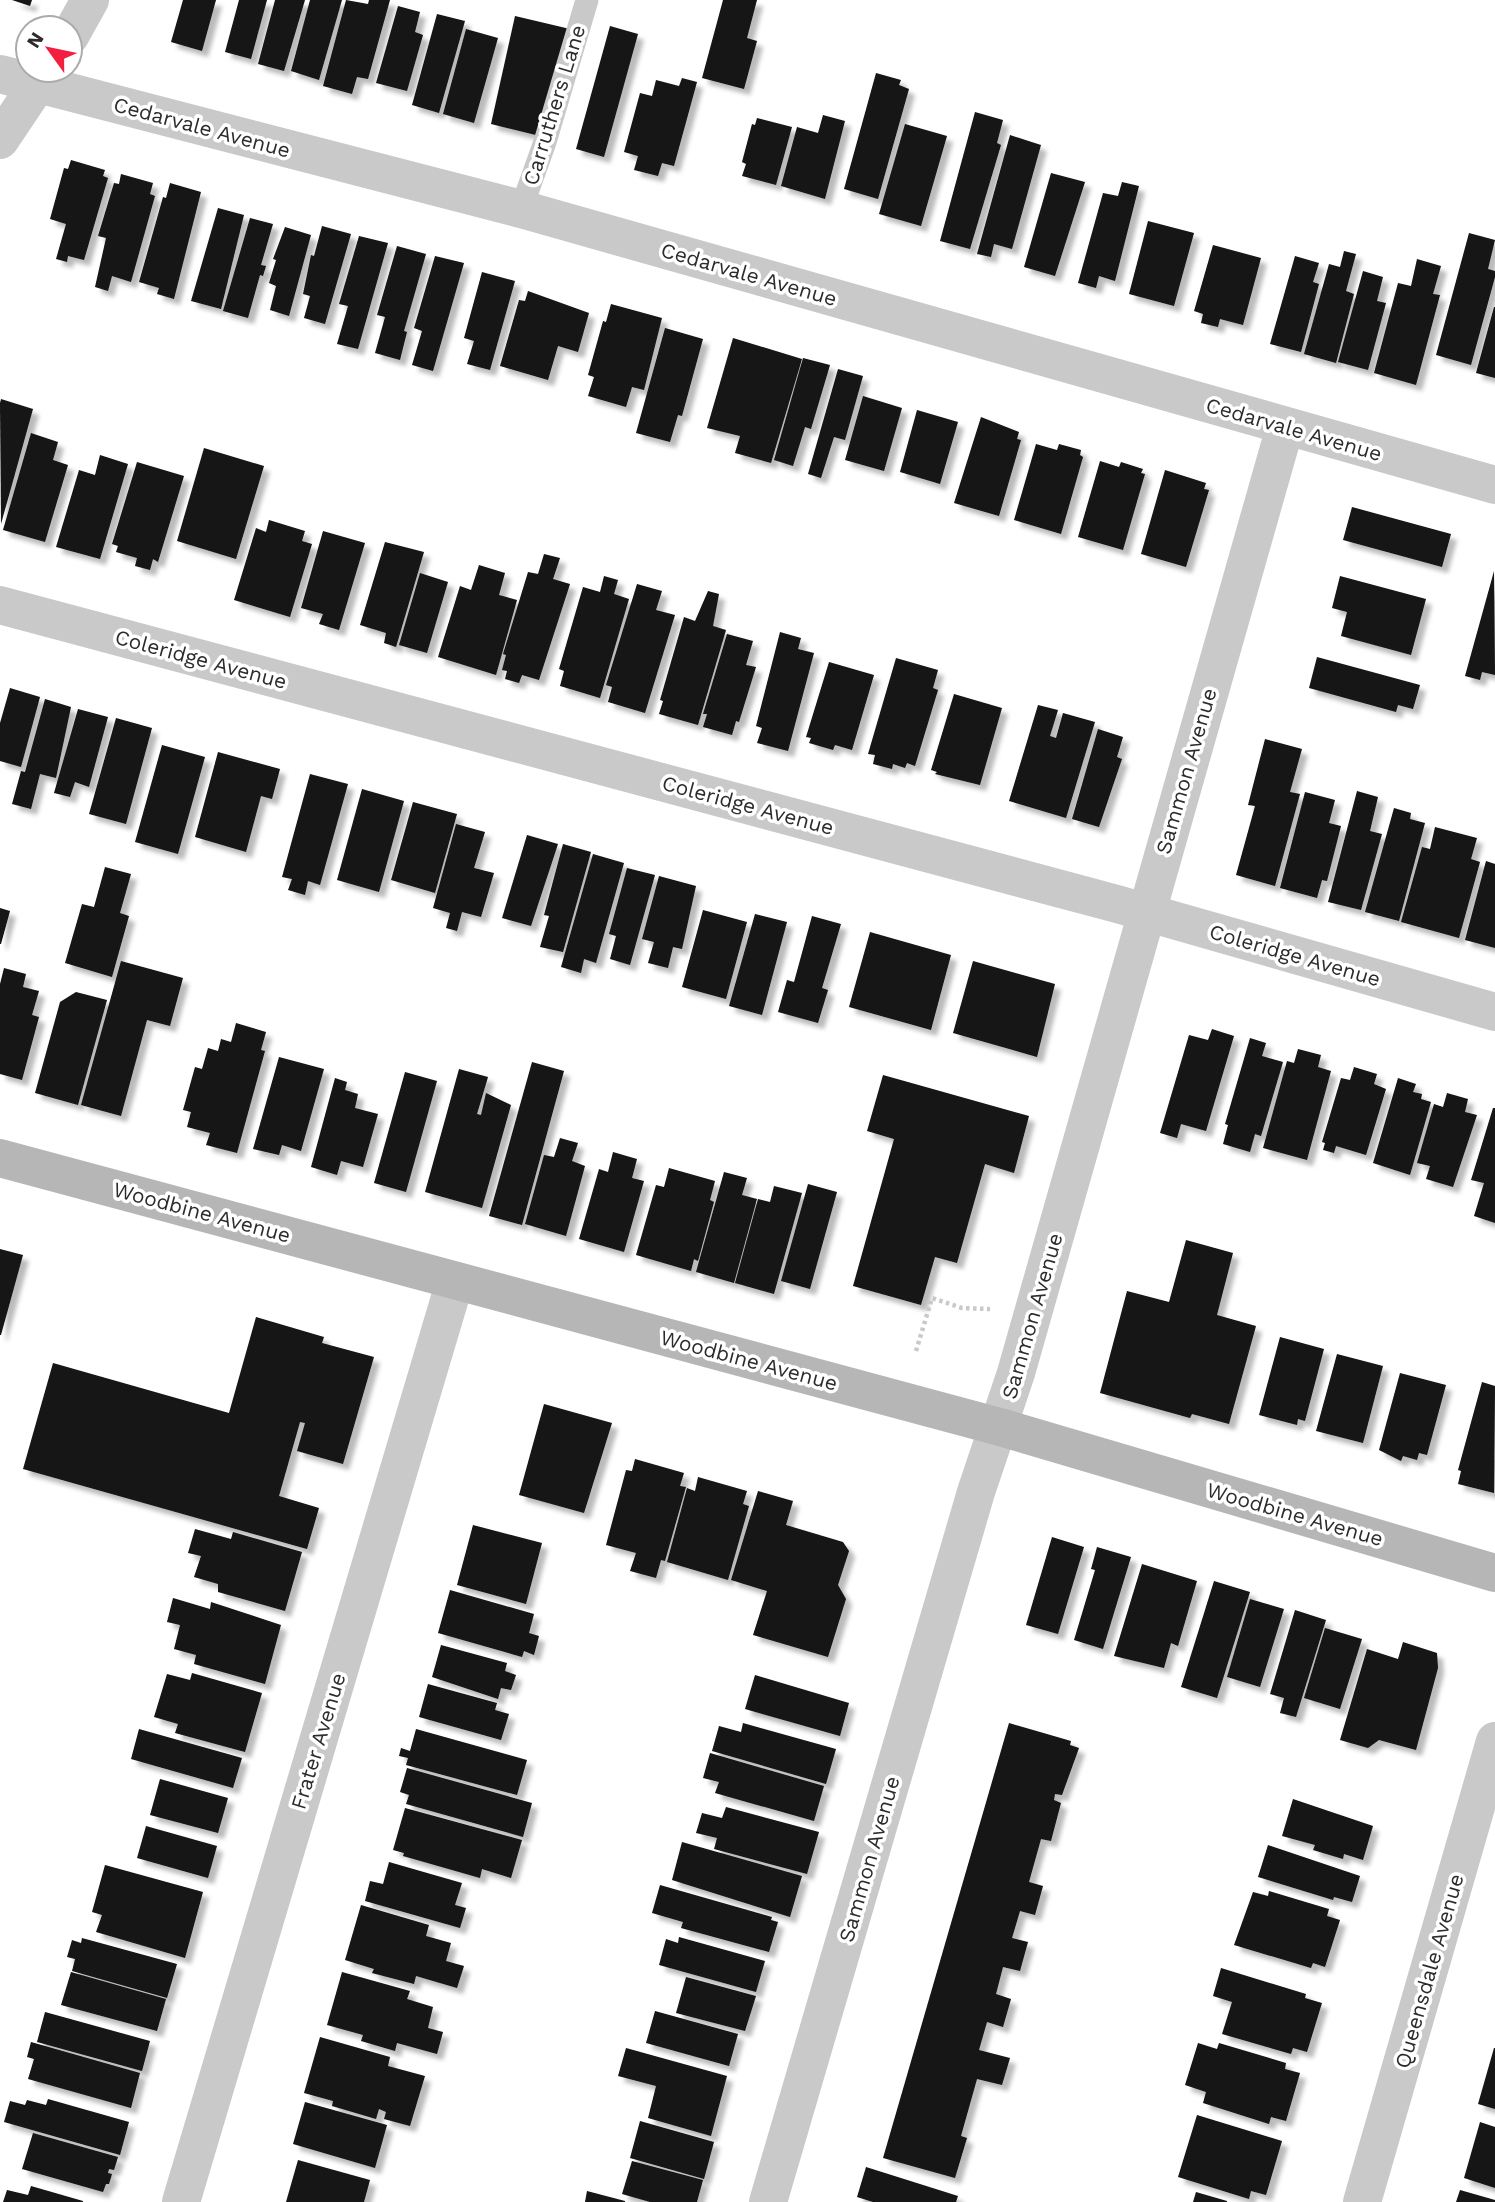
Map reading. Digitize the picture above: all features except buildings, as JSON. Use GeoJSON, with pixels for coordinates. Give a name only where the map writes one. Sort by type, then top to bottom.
{"type":"FeatureCollection","features":[{"type":"Feature","properties":{"kind":"main road","name":"Woodbine Avenue"},"geometry":{"type":"LineString","coordinates":[[0,1158],[1000,1427],[1495,1573]]}},
{"type":"Feature","properties":{"kind":"street"},"geometry":{"type":"LineString","coordinates":[[0,140],[37,84]]}},
{"type":"Feature","properties":{"kind":"street","name":"Cedarvale Avenue"},"geometry":{"type":"LineString","coordinates":[[67,84],[521,209],[1495,485]]}},
{"type":"Feature","properties":{"kind":"street","name":"Sammon Avenue"},"geometry":{"type":"LineString","coordinates":[[768,2202],[976,1492],[1000,1427],[1285,427]]}},
{"type":"Feature","properties":{"kind":"street","name":"Coleridge Avenue"},"geometry":{"type":"LineString","coordinates":[[0,605],[1147,912],[1495,1012]]}},
{"type":"Feature","properties":{"kind":"street","name":"Frater Avenue"},"geometry":{"type":"LineString","coordinates":[[181,2202],[455,1281]]}},
{"type":"Feature","properties":{"kind":"street","name":"Queensdale Avenue"},"geometry":{"type":"LineString","coordinates":[[1362,2202],[1495,1741]]}},
{"type":"Feature","properties":{"kind":"lane","name":"Carruthers Lane"},"geometry":{"type":"LineString","coordinates":[[521,209],[545,142],[587,0]]}},
{"type":"Feature","properties":{"kind":"path"},"geometry":{"type":"LineString","coordinates":[[916,1351],[932,1298],[962,1308],[998,1310]]}}]}
